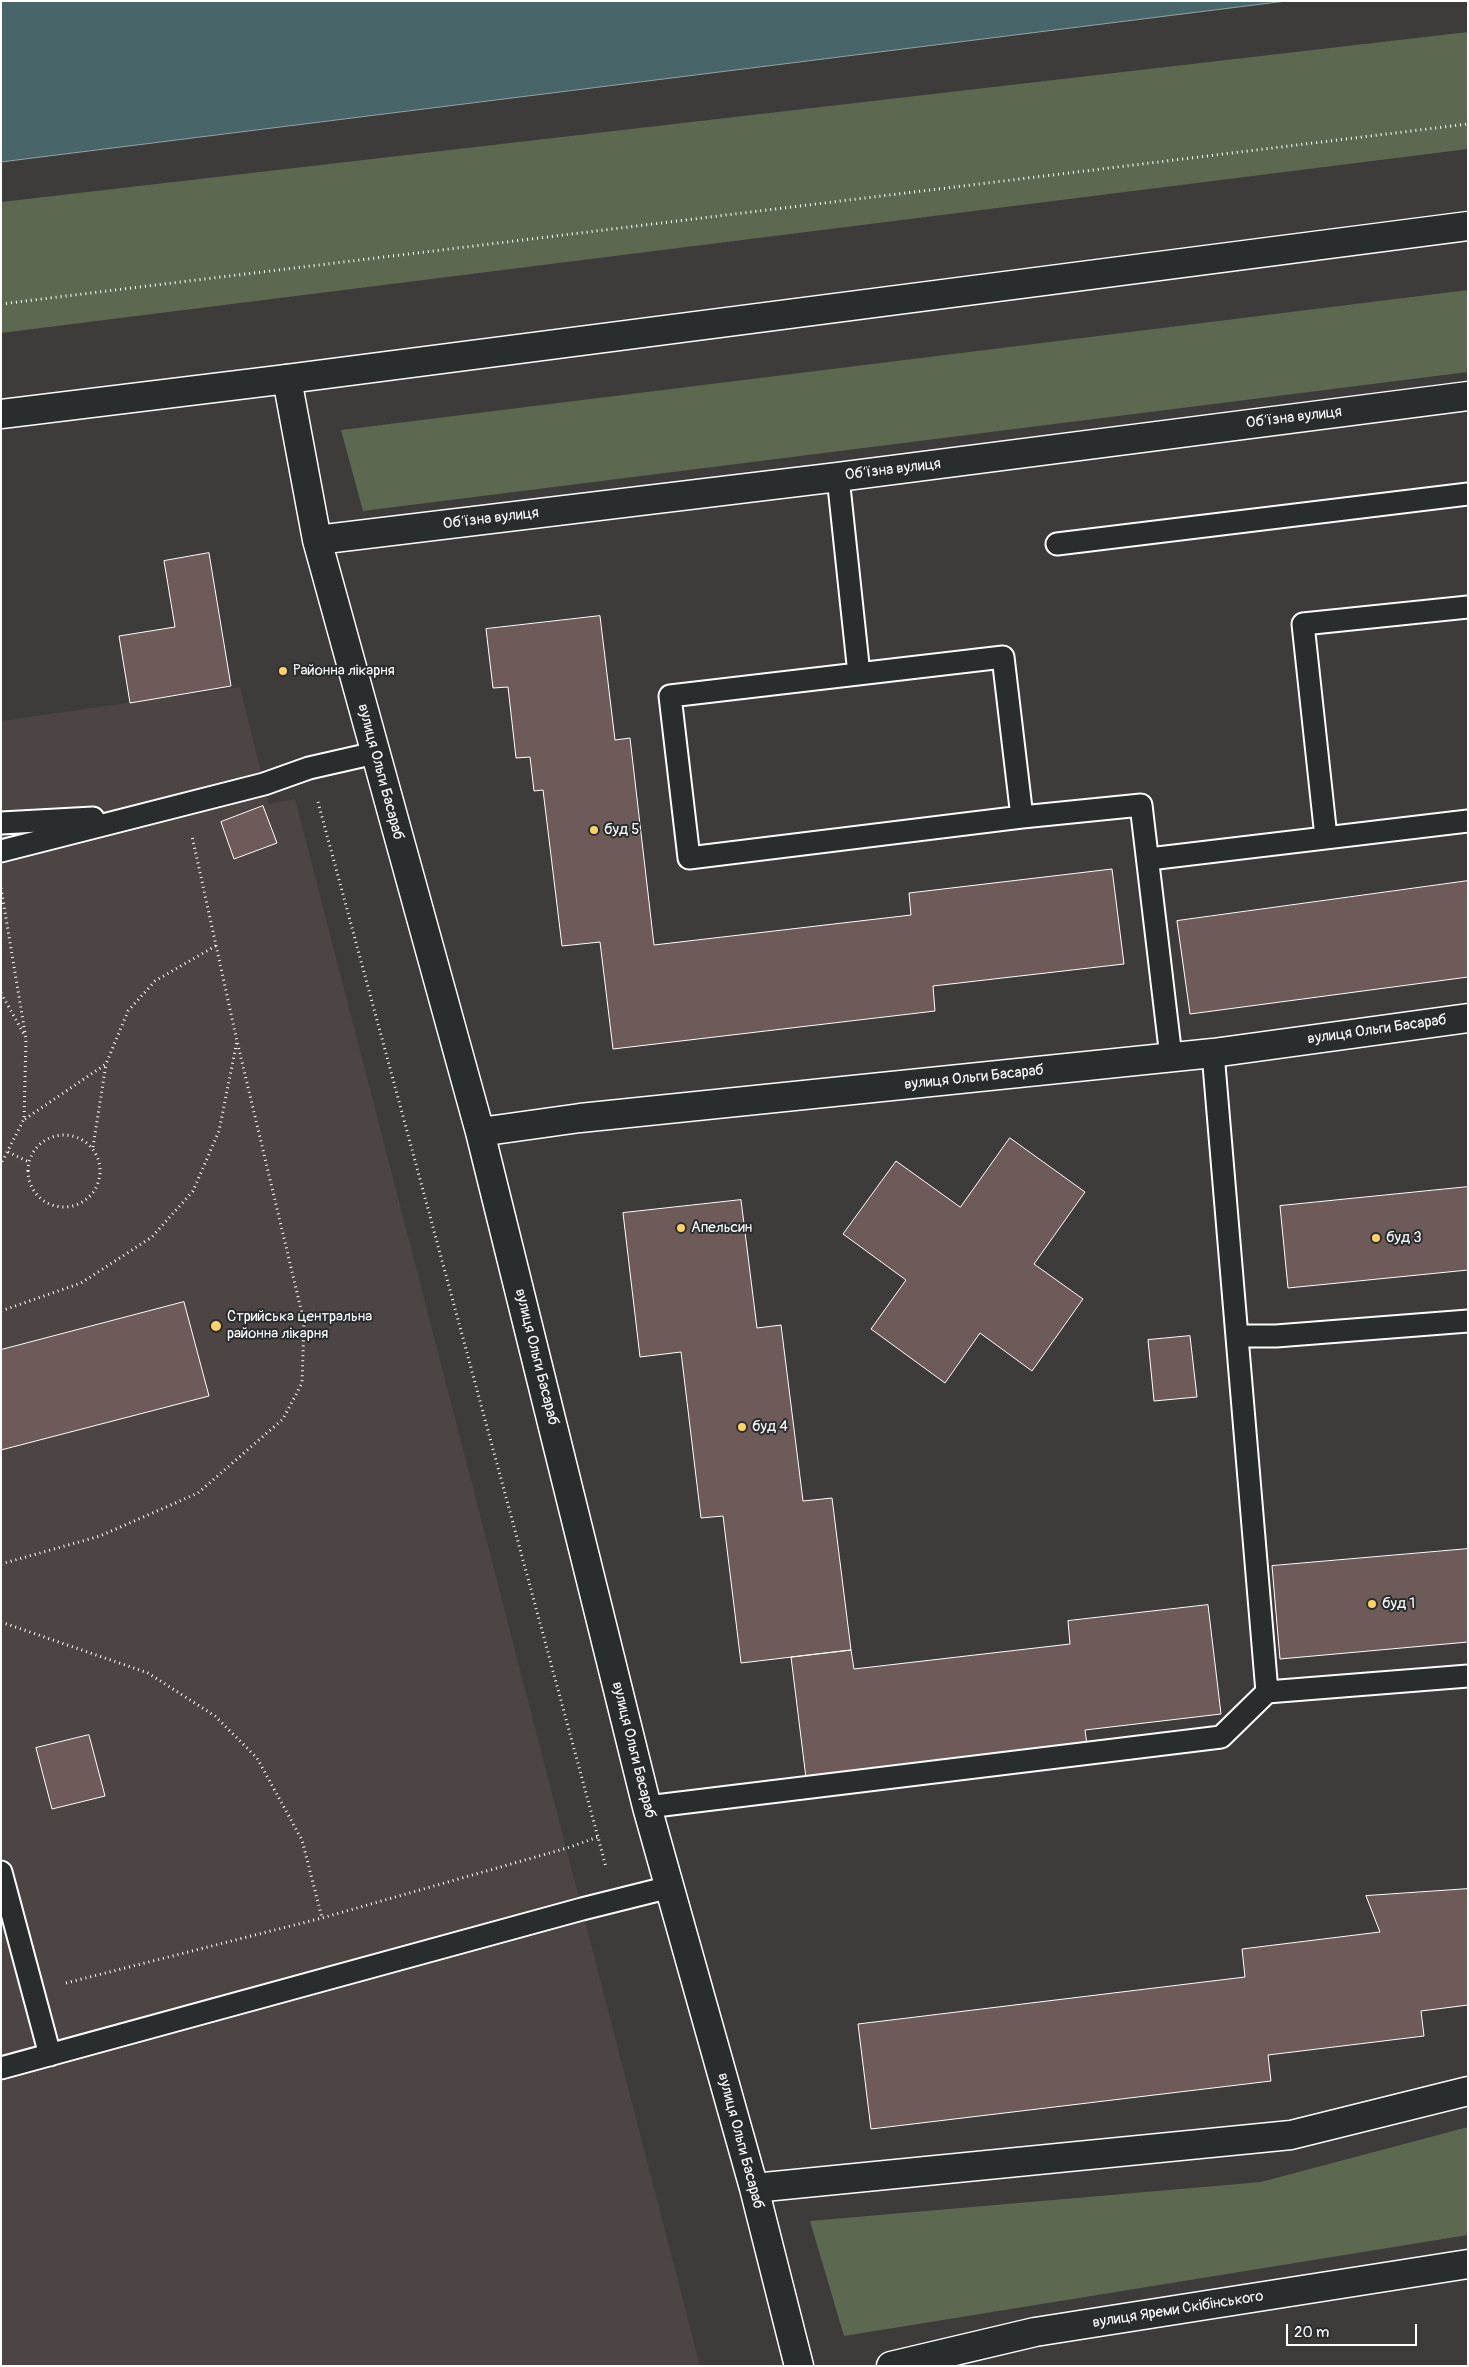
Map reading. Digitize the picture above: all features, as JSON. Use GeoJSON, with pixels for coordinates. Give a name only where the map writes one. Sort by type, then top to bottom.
{"type":"FeatureCollection","features":[{"type":"Feature","properties":{"kind":"main road"},"geometry":{"type":"LineString","coordinates":[[1,414],[287,379],[1468,226]]}},
{"type":"Feature","properties":{"kind":"main road","name":"вулиця Ольги Басараб"},"geometry":{"type":"LineString","coordinates":[[287,379],[317,540],[480,1132],[647,1807],[754,2188],[800,2366]]}},
{"type":"Feature","properties":{"kind":"main road","name":"Обʼїзна вулиця"},"geometry":{"type":"LineString","coordinates":[[317,540],[838,477],[1468,396]]}},
{"type":"Feature","properties":{"kind":"main road","name":"вулиця Ольги Басараб"},"geometry":{"type":"LineString","coordinates":[[480,1132],[580,1118],[1214,1053],[1468,1018]]}},
{"type":"Feature","properties":{"kind":"main road"},"geometry":{"type":"LineString","coordinates":[[754,2188],[1291,2135],[1468,2091]]}},
{"type":"Feature","properties":{"kind":"main road","name":"вулиця Яреми Скібінського"},"geometry":{"type":"LineString","coordinates":[[891,2366],[1035,2332],[1468,2264]]}},
{"type":"Feature","properties":{"kind":"lane"},"geometry":{"type":"LineString","coordinates":[[838,477],[859,674]]}},
{"type":"Feature","properties":{"kind":"lane"},"geometry":{"type":"LineString","coordinates":[[1057,544],[1468,494]]}},
{"type":"Feature","properties":{"kind":"lane"},"geometry":{"type":"LineString","coordinates":[[1326,837],[1303,624],[1468,607]]}},
{"type":"Feature","properties":{"kind":"lane"},"geometry":{"type":"LineString","coordinates":[[1022,817],[1003,657],[670,696],[690,858],[1022,817],[1141,805],[1171,1057]]}},
{"type":"Feature","properties":{"kind":"lane"},"geometry":{"type":"LineString","coordinates":[[1,852],[264,784],[309,768],[375,753]]}},
{"type":"Feature","properties":{"kind":"lane"},"geometry":{"type":"LineString","coordinates":[[1,823],[142,815]]}},
{"type":"Feature","properties":{"kind":"lane"},"geometry":{"type":"LineString","coordinates":[[1148,859],[1468,820]]}},
{"type":"Feature","properties":{"kind":"lane"},"geometry":{"type":"LineString","coordinates":[[1214,1053],[1267,1692]]}},
{"type":"Feature","properties":{"kind":"lane"},"geometry":{"type":"LineString","coordinates":[[1237,1336],[1276,1336],[1468,1321]]}},
{"type":"Feature","properties":{"kind":"lane"},"geometry":{"type":"LineString","coordinates":[[647,1807],[1221,1737],[1267,1692],[1468,1676]]}},
{"type":"Feature","properties":{"kind":"lane"},"geometry":{"type":"LineString","coordinates":[[1,1872],[50,2055]]}},
{"type":"Feature","properties":{"kind":"lane"},"geometry":{"type":"LineString","coordinates":[[1,2068],[582,1909],[670,1887]]}},
{"type":"Feature","properties":{"kind":"path"},"geometry":{"type":"LineString","coordinates":[[1,304],[1468,124]]}},
{"type":"Feature","properties":{"kind":"path"},"geometry":{"type":"LineString","coordinates":[[309,768],[616,1901]]}},
{"type":"Feature","properties":{"kind":"path"},"geometry":{"type":"LineString","coordinates":[[1,1564],[100,1536],[198,1493],[283,1419],[302,1383],[304,1322],[185,804]]}},
{"type":"Feature","properties":{"kind":"path"},"geometry":{"type":"LineString","coordinates":[[1,888],[26,1038],[24,1119],[1,1164]]}},
{"type":"Feature","properties":{"kind":"path"},"geometry":{"type":"LineString","coordinates":[[93,1148],[106,1064],[128,1011],[155,981],[217,945]]}},
{"type":"Feature","properties":{"kind":"path"},"geometry":{"type":"LineString","coordinates":[[1,993],[26,1038]]}},
{"type":"Feature","properties":{"kind":"path"},"geometry":{"type":"LineString","coordinates":[[1,1311],[81,1283],[152,1237],[193,1191],[220,1131],[238,1041]]}},
{"type":"Feature","properties":{"kind":"path"},"geometry":{"type":"LineString","coordinates":[[24,1119],[106,1064]]}},
{"type":"Feature","properties":{"kind":"path"},"geometry":{"type":"LineString","coordinates":[[64,1134],[80,1137],[93,1148],[100,1163],[100,1179],[93,1194],[81,1204],[65,1208],[49,1204],[36,1194],[28,1179],[29,1162],[35,1148],[48,1138],[64,1134]]}},
{"type":"Feature","properties":{"kind":"path"},"geometry":{"type":"LineString","coordinates":[[8,1152],[29,1162]]}},
{"type":"Feature","properties":{"kind":"path"},"geometry":{"type":"LineString","coordinates":[[1,1622],[148,1674],[214,1716],[256,1758],[302,1840],[322,1918]]}},
{"type":"Feature","properties":{"kind":"path"},"geometry":{"type":"LineString","coordinates":[[33,1992],[322,1918],[567,1848],[598,1837]]}},
{"type":"Feature","properties":{"kind":"shaded area","name":"Стрийська центральна районна лікарня"},"geometry":{"type":"Polygon","coordinates":[[[240,687],[269,804],[295,799],[700,2366],[1,2366],[1,721],[240,687]]]}},
{"type":"Feature","properties":{"kind":"green space"},"geometry":{"type":"Polygon","coordinates":[[[1468,32],[1468,149],[1,333],[1,202],[1468,32]]]}},
{"type":"Feature","properties":{"kind":"green space"},"geometry":{"type":"Polygon","coordinates":[[[1468,290],[1468,372],[363,511],[341,430],[1468,290]]]}},
{"type":"Feature","properties":{"kind":"green space"},"geometry":{"type":"Polygon","coordinates":[[[1468,2127],[1468,2235],[844,2336],[810,2221],[1261,2182],[1468,2127]]]}},
{"type":"Feature","properties":{"kind":"water"},"geometry":{"type":"Polygon","coordinates":[[[1,1],[1286,1],[1,162],[1,1]]]}},
{"type":"Feature","properties":{"kind":"building"},"geometry":{"type":"Polygon","coordinates":[[[209,553],[231,686],[130,703],[119,636],[175,627],[164,561],[209,553]]]}},
{"type":"Feature","properties":{"kind":"building","name":"буд 5"},"geometry":{"type":"Polygon","coordinates":[[[600,616],[615,740],[630,738],[654,945],[911,915],[909,893],[1112,869],[1124,964],[933,986],[935,1011],[613,1049],[600,942],[562,946],[543,790],[534,791],[530,757],[516,758],[508,687],[493,688],[486,629],[600,616]]]}},
{"type":"Feature","properties":{"kind":"building"},"geometry":{"type":"Polygon","coordinates":[[[263,806],[277,843],[234,859],[221,822],[263,806]]]}},
{"type":"Feature","properties":{"kind":"building"},"geometry":{"type":"Polygon","coordinates":[[[1468,881],[1468,977],[1190,1014],[1177,921],[1468,881]]]}},
{"type":"Feature","properties":{"kind":"building"},"geometry":{"type":"Polygon","coordinates":[[[1010,1138],[1085,1192],[1034,1264],[1083,1299],[1032,1371],[980,1333],[945,1383],[871,1329],[906,1280],[843,1234],[896,1161],[960,1207],[1010,1138]]]}},
{"type":"Feature","properties":{"kind":"building","name":"буд 3"},"geometry":{"type":"Polygon","coordinates":[[[1468,1187],[1468,1270],[1288,1288],[1280,1206],[1468,1187]]]}},
{"type":"Feature","properties":{"kind":"building","name":"буд 4"},"geometry":{"type":"Polygon","coordinates":[[[741,1200],[757,1328],[781,1325],[803,1501],[832,1498],[851,1650],[741,1663],[723,1516],[701,1518],[681,1352],[640,1357],[623,1213],[741,1200]]]}},
{"type":"Feature","properties":{"kind":"building"},"geometry":{"type":"Polygon","coordinates":[[[184,1302],[209,1396],[1,1450],[1,1350],[184,1302]]]}},
{"type":"Feature","properties":{"kind":"building"},"geometry":{"type":"Polygon","coordinates":[[[1190,1336],[1197,1397],[1154,1401],[1148,1340],[1190,1336]]]}},
{"type":"Feature","properties":{"kind":"building","name":"буд 1"},"geometry":{"type":"Polygon","coordinates":[[[1468,1549],[1468,1642],[1280,1659],[1272,1566],[1468,1549]]]}},
{"type":"Feature","properties":{"kind":"building"},"geometry":{"type":"Polygon","coordinates":[[[1208,1605],[1221,1714],[1085,1730],[1087,1745],[806,1778],[791,1657],[851,1650],[854,1669],[1070,1644],[1068,1621],[1208,1605]]]}},
{"type":"Feature","properties":{"kind":"building"},"geometry":{"type":"Polygon","coordinates":[[[89,1735],[105,1796],[52,1809],[36,1748],[89,1735]]]}},
{"type":"Feature","properties":{"kind":"building"},"geometry":{"type":"Polygon","coordinates":[[[1468,1889],[1468,2005],[1421,2011],[1424,2036],[1268,2055],[1271,2081],[871,2129],[858,2024],[1245,1977],[1242,1949],[1380,1932],[1366,1896],[1468,1889]]]}},
{"type":"Feature","properties":{"kind":"place","name":"Районна лікарня"},"geometry":{"type":"Point","coordinates":[283,671]}},
{"type":"Feature","properties":{"kind":"place","name":"буд 5"},"geometry":{"type":"Point","coordinates":[594,830]}},
{"type":"Feature","properties":{"kind":"place","name":"Апельсин"},"geometry":{"type":"Point","coordinates":[681,1228]}},
{"type":"Feature","properties":{"kind":"place","name":"буд 3"},"geometry":{"type":"Point","coordinates":[1376,1238]}},
{"type":"Feature","properties":{"kind":"place","name":"Стрийська центральна районна лікарня"},"geometry":{"type":"Point","coordinates":[216,1326]}},
{"type":"Feature","properties":{"kind":"place","name":"буд 4"},"geometry":{"type":"Point","coordinates":[742,1427]}},
{"type":"Feature","properties":{"kind":"place","name":"буд 1"},"geometry":{"type":"Point","coordinates":[1372,1604]}}]}
